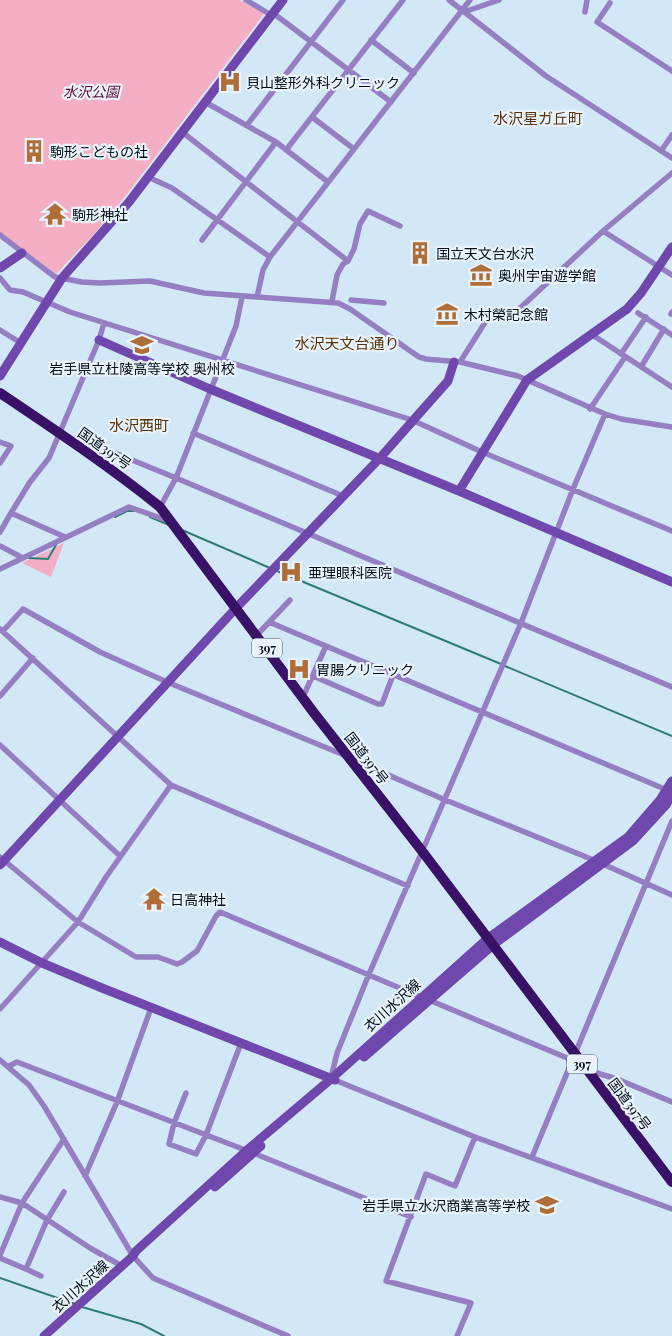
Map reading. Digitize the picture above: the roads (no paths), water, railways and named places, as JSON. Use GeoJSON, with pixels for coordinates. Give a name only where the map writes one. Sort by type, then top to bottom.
{"type":"FeatureCollection","features":[{"type":"Feature","properties":{"kind":"highway","name":"国道397号"},"geometry":{"type":"LineString","coordinates":[[0,394],[60,433],[160,506],[349,758],[422,851],[573,1056],[587,1070],[672,1182]]}},
{"type":"Feature","properties":{"kind":"street"},"geometry":{"type":"LineString","coordinates":[[246,0],[272,14],[312,42],[391,102]]}},
{"type":"Feature","properties":{"kind":"street"},"geometry":{"type":"LineString","coordinates":[[0,376],[62,278],[123,209],[283,0]]}},
{"type":"Feature","properties":{"kind":"street"},"geometry":{"type":"LineString","coordinates":[[248,125],[343,0]]}},
{"type":"Feature","properties":{"kind":"street"},"geometry":{"type":"LineString","coordinates":[[286,150],[403,0]]}},
{"type":"Feature","properties":{"kind":"street"},"geometry":{"type":"LineString","coordinates":[[449,0],[546,76],[672,158]]}},
{"type":"Feature","properties":{"kind":"street"},"geometry":{"type":"LineString","coordinates":[[257,297],[263,270],[270,257],[470,0]]}},
{"type":"Feature","properties":{"kind":"street"},"geometry":{"type":"LineString","coordinates":[[463,11],[500,0]]}},
{"type":"Feature","properties":{"kind":"street"},"geometry":{"type":"LineString","coordinates":[[585,12],[587,0]]}},
{"type":"Feature","properties":{"kind":"street"},"geometry":{"type":"LineString","coordinates":[[609,1],[597,22],[672,71]]}},
{"type":"Feature","properties":{"kind":"street"},"geometry":{"type":"LineString","coordinates":[[372,40],[414,73]]}},
{"type":"Feature","properties":{"kind":"street"},"geometry":{"type":"LineString","coordinates":[[205,102],[276,142],[328,182]]}},
{"type":"Feature","properties":{"kind":"street"},"geometry":{"type":"LineString","coordinates":[[312,116],[354,149]]}},
{"type":"Feature","properties":{"kind":"street"},"geometry":{"type":"LineString","coordinates":[[182,132],[348,261]]}},
{"type":"Feature","properties":{"kind":"street"},"geometry":{"type":"LineString","coordinates":[[661,151],[672,135]]}},
{"type":"Feature","properties":{"kind":"street"},"geometry":{"type":"LineString","coordinates":[[202,240],[276,142]]}},
{"type":"Feature","properties":{"kind":"street"},"geometry":{"type":"LineString","coordinates":[[573,1056],[425,999],[220,912],[197,951],[189,958],[177,964],[158,957],[136,958],[78,922],[1,861],[236,608],[379,459],[448,381],[458,362],[493,310],[518,310],[603,231],[672,173]]}},
{"type":"Feature","properties":{"kind":"street"},"geometry":{"type":"LineString","coordinates":[[148,177],[172,188],[270,257]]}},
{"type":"Feature","properties":{"kind":"street"},"geometry":{"type":"LineString","coordinates":[[332,301],[337,275],[348,261],[354,249],[360,224],[368,211],[400,226]]}},
{"type":"Feature","properties":{"kind":"street"},"geometry":{"type":"LineString","coordinates":[[603,231],[672,275]]}},
{"type":"Feature","properties":{"kind":"street"},"geometry":{"type":"LineString","coordinates":[[0,235],[55,277],[100,283],[150,281],[204,293],[242,297],[332,301],[350,308],[371,325],[419,357],[458,362],[518,376],[605,414],[621,419],[672,427]]}},
{"type":"Feature","properties":{"kind":"street"},"geometry":{"type":"LineString","coordinates":[[459,491],[527,380],[634,302],[672,247]]}},
{"type":"Feature","properties":{"kind":"street"},"geometry":{"type":"LineString","coordinates":[[0,268],[22,253]]}},
{"type":"Feature","properties":{"kind":"street"},"geometry":{"type":"LineString","coordinates":[[0,278],[10,290],[23,292],[104,323],[412,420],[482,452],[672,531]]}},
{"type":"Feature","properties":{"kind":"street"},"geometry":{"type":"LineString","coordinates":[[160,506],[176,478],[236,326],[242,297]]}},
{"type":"Feature","properties":{"kind":"street"},"geometry":{"type":"LineString","coordinates":[[351,300],[384,303]]}},
{"type":"Feature","properties":{"kind":"street"},"geometry":{"type":"LineString","coordinates":[[638,312],[672,335]]}},
{"type":"Feature","properties":{"kind":"street"},"geometry":{"type":"LineString","coordinates":[[590,408],[646,317]]}},
{"type":"Feature","properties":{"kind":"street"},"geometry":{"type":"LineString","coordinates":[[0,532],[30,482],[49,458],[99,340],[104,323]]}},
{"type":"Feature","properties":{"kind":"street"},"geometry":{"type":"LineString","coordinates":[[641,367],[664,329]]}},
{"type":"Feature","properties":{"kind":"street"},"geometry":{"type":"LineString","coordinates":[[0,330],[21,343]]}},
{"type":"Feature","properties":{"kind":"street"},"geometry":{"type":"LineString","coordinates":[[591,334],[672,388]]}},
{"type":"Feature","properties":{"kind":"street"},"geometry":{"type":"LineString","coordinates":[[99,340],[210,389],[459,491],[672,582]]}},
{"type":"Feature","properties":{"kind":"street"},"geometry":{"type":"LineString","coordinates":[[334,1080],[337,1053],[369,974],[520,623],[605,414]]}},
{"type":"Feature","properties":{"kind":"street"},"geometry":{"type":"LineString","coordinates":[[193,433],[343,496]]}},
{"type":"Feature","properties":{"kind":"street"},"geometry":{"type":"LineString","coordinates":[[0,442],[11,446],[0,463]]}},
{"type":"Feature","properties":{"kind":"street"},"geometry":{"type":"LineString","coordinates":[[110,451],[672,687]]}},
{"type":"Feature","properties":{"kind":"street"},"geometry":{"type":"LineString","coordinates":[[0,570],[129,507],[172,522]]}},
{"type":"Feature","properties":{"kind":"street"},"geometry":{"type":"LineString","coordinates":[[11,513],[65,538]]}},
{"type":"Feature","properties":{"kind":"street"},"geometry":{"type":"LineString","coordinates":[[0,546],[23,558]]}},
{"type":"Feature","properties":{"kind":"street"},"geometry":{"type":"LineString","coordinates":[[257,635],[290,600]]}},
{"type":"Feature","properties":{"kind":"street"},"geometry":{"type":"LineString","coordinates":[[408,886],[171,785],[2,630],[23,609],[100,652],[167,682],[443,799],[600,862],[672,895]]}},
{"type":"Feature","properties":{"kind":"street"},"geometry":{"type":"LineString","coordinates":[[269,622],[670,792]]}},
{"type":"Feature","properties":{"kind":"street"},"geometry":{"type":"LineString","coordinates":[[303,697],[326,646]]}},
{"type":"Feature","properties":{"kind":"street"},"geometry":{"type":"LineString","coordinates":[[0,696],[33,658]]}},
{"type":"Feature","properties":{"kind":"street"},"geometry":{"type":"LineString","coordinates":[[313,676],[378,704],[382,704],[393,675]]}},
{"type":"Feature","properties":{"kind":"street"},"geometry":{"type":"LineString","coordinates":[[0,745],[120,856]]}},
{"type":"Feature","properties":{"kind":"street","name":"衣川水沢線"},"geometry":{"type":"LineString","coordinates":[[44,1336],[133,1256],[136,1250],[334,1080],[490,942],[600,862],[633,841],[666,805],[672,781]]}},
{"type":"Feature","properties":{"kind":"street"},"geometry":{"type":"LineString","coordinates":[[0,1009],[78,922],[120,856],[171,785]]}},
{"type":"Feature","properties":{"kind":"street"},"geometry":{"type":"LineString","coordinates":[[532,1157],[672,821]]}},
{"type":"Feature","properties":{"kind":"street"},"geometry":{"type":"LineString","coordinates":[[0,942],[42,963],[151,1008],[475,1137],[672,1210]]}},
{"type":"Feature","properties":{"kind":"street"},"geometry":{"type":"LineString","coordinates":[[86,1176],[117,1102],[151,1008]]}},
{"type":"Feature","properties":{"kind":"street"},"geometry":{"type":"LineString","coordinates":[[186,1093],[174,1123],[169,1144],[196,1154],[206,1135],[241,1043]]}},
{"type":"Feature","properties":{"kind":"street"},"geometry":{"type":"LineString","coordinates":[[0,1060],[29,1085],[44,1106],[133,1256],[153,1278],[288,1336]]}},
{"type":"Feature","properties":{"kind":"street"},"geometry":{"type":"LineString","coordinates":[[9,1066],[16,1062],[250,1152],[411,1217]]}},
{"type":"Feature","properties":{"kind":"street"},"geometry":{"type":"LineString","coordinates":[[587,1070],[617,1079],[672,1102]]}},
{"type":"Feature","properties":{"kind":"street"},"geometry":{"type":"LineString","coordinates":[[457,1336],[471,1303],[386,1281],[426,1174],[455,1186],[475,1137]]}},
{"type":"Feature","properties":{"kind":"street"},"geometry":{"type":"LineString","coordinates":[[0,1254],[3,1241],[22,1203],[64,1139]]}},
{"type":"Feature","properties":{"kind":"street"},"geometry":{"type":"LineString","coordinates":[[26,1269],[47,1220],[64,1192]]}},
{"type":"Feature","properties":{"kind":"street"},"geometry":{"type":"LineString","coordinates":[[0,1198],[22,1203],[90,1248],[122,1266]]}},
{"type":"Feature","properties":{"kind":"street"},"geometry":{"type":"LineString","coordinates":[[0,1258],[41,1276]]}},
{"type":"Feature","properties":{"kind":"waterway"},"geometry":{"type":"LineString","coordinates":[[115,517],[127,511],[134,511]]}},
{"type":"Feature","properties":{"kind":"waterway"},"geometry":{"type":"LineString","coordinates":[[150,517],[169,525]]}},
{"type":"Feature","properties":{"kind":"waterway"},"geometry":{"type":"LineString","coordinates":[[182,530],[270,568]]}},
{"type":"Feature","properties":{"kind":"waterway"},"geometry":{"type":"LineString","coordinates":[[29,558],[48,559],[57,543]]}},
{"type":"Feature","properties":{"kind":"waterway"},"geometry":{"type":"LineString","coordinates":[[277,571],[501,664]]}},
{"type":"Feature","properties":{"kind":"waterway"},"geometry":{"type":"LineString","coordinates":[[505,666],[672,736]]}},
{"type":"Feature","properties":{"kind":"waterway"},"geometry":{"type":"LineString","coordinates":[[0,1278],[75,1304]]}},
{"type":"Feature","properties":{"kind":"waterway"},"geometry":{"type":"LineString","coordinates":[[82,1307],[141,1324],[164,1336]]}},
{"type":"Feature","properties":{"kind":"place","name":"貝山整形外科クリニック"},"geometry":{"type":"Point","coordinates":[230,82]}},
{"type":"Feature","properties":{"kind":"place","name":"駒形こどもの社"},"geometry":{"type":"Point","coordinates":[34,151]}},
{"type":"Feature","properties":{"kind":"place","name":"駒形神社"},"geometry":{"type":"Point","coordinates":[55,214]}},
{"type":"Feature","properties":{"kind":"place","name":"国立天文台水沢"},"geometry":{"type":"Point","coordinates":[420,253]}},
{"type":"Feature","properties":{"kind":"place","name":"奥州宇宙遊学館"},"geometry":{"type":"Point","coordinates":[481,275]}},
{"type":"Feature","properties":{"kind":"place","name":"木村榮記念館"},"geometry":{"type":"Point","coordinates":[447,314]}},
{"type":"Feature","properties":{"kind":"place","name":"岩手県立杜陵高等学校 奥州校"},"geometry":{"type":"Point","coordinates":[142,345]}},
{"type":"Feature","properties":{"kind":"place","name":"亜理眼科医院"},"geometry":{"type":"Point","coordinates":[291,572]}},
{"type":"Feature","properties":{"kind":"place","name":"胃腸クリニック"},"geometry":{"type":"Point","coordinates":[299,669]}},
{"type":"Feature","properties":{"kind":"place","name":"日高神社"},"geometry":{"type":"Point","coordinates":[154,899]}},
{"type":"Feature","properties":{"kind":"place","name":"岩手県立水沢商業高等学校"},"geometry":{"type":"Point","coordinates":[547,1205]}},
{"type":"Feature","properties":{"kind":"district","name":"水沢星ガ丘町"},"geometry":{"type":"Point","coordinates":[538,118]}},
{"type":"Feature","properties":{"kind":"district","name":"水沢天文台通り"},"geometry":{"type":"Point","coordinates":[347,343]}},
{"type":"Feature","properties":{"kind":"district","name":"水沢西町"},"geometry":{"type":"Point","coordinates":[139,425]}},
{"type":"Feature","properties":{"kind":"park label","name":"水沢公園"},"geometry":{"type":"Point","coordinates":[91,91]}}]}
